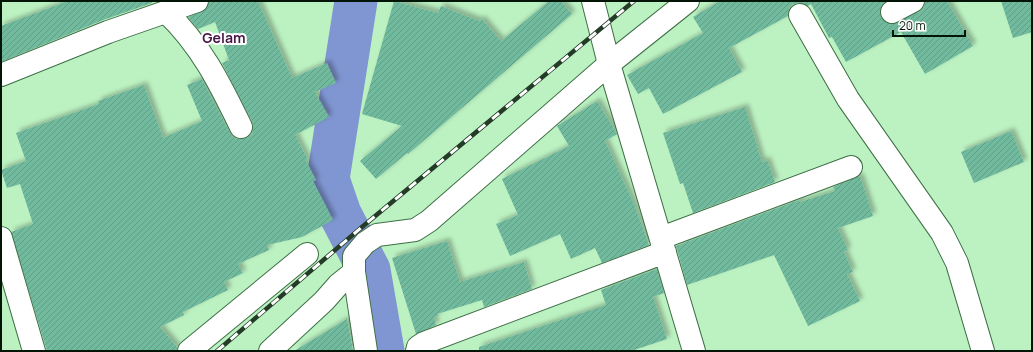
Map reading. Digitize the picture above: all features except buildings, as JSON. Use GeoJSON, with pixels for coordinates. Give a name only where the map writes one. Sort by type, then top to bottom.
{"type":"FeatureCollection","features":[{"type":"Feature","properties":{"kind":"street"},"geometry":{"type":"LineString","coordinates":[[1,75],[108,32],[197,1]]}},
{"type":"Feature","properties":{"kind":"street"},"geometry":{"type":"LineString","coordinates":[[270,351],[324,301],[377,235],[415,230],[429,221],[609,64],[688,1]]}},
{"type":"Feature","properties":{"kind":"street"},"geometry":{"type":"LineString","coordinates":[[892,12],[913,1]]}},
{"type":"Feature","properties":{"kind":"street"},"geometry":{"type":"LineString","coordinates":[[597,3],[609,64],[694,351]]}},
{"type":"Feature","properties":{"kind":"street"},"geometry":{"type":"LineString","coordinates":[[166,12],[184,29],[203,56],[216,77],[241,127]]}},
{"type":"Feature","properties":{"kind":"street"},"geometry":{"type":"LineString","coordinates":[[800,15],[848,99],[942,233],[957,263],[983,351]]}},
{"type":"Feature","properties":{"kind":"street"},"geometry":{"type":"LineString","coordinates":[[417,351],[418,348],[424,343],[852,167]]}},
{"type":"Feature","properties":{"kind":"street"},"geometry":{"type":"LineString","coordinates":[[1,238],[34,351]]}},
{"type":"Feature","properties":{"kind":"street"},"geometry":{"type":"LineString","coordinates":[[189,351],[307,254]]}},
{"type":"Feature","properties":{"kind":"street"},"geometry":{"type":"LineString","coordinates":[[358,257],[366,351]]}},
{"type":"Feature","properties":{"kind":"waterway"},"geometry":{"type":"LineString","coordinates":[[356,1],[328,179],[340,214],[369,270],[383,351]]}},
{"type":"Feature","properties":{"kind":"railway"},"geometry":{"type":"LineString","coordinates":[[217,351],[362,227],[634,1]]}},
{"type":"Feature","properties":{"kind":"district","name":"Gelam"},"geometry":{"type":"Point","coordinates":[224,37]}}]}
